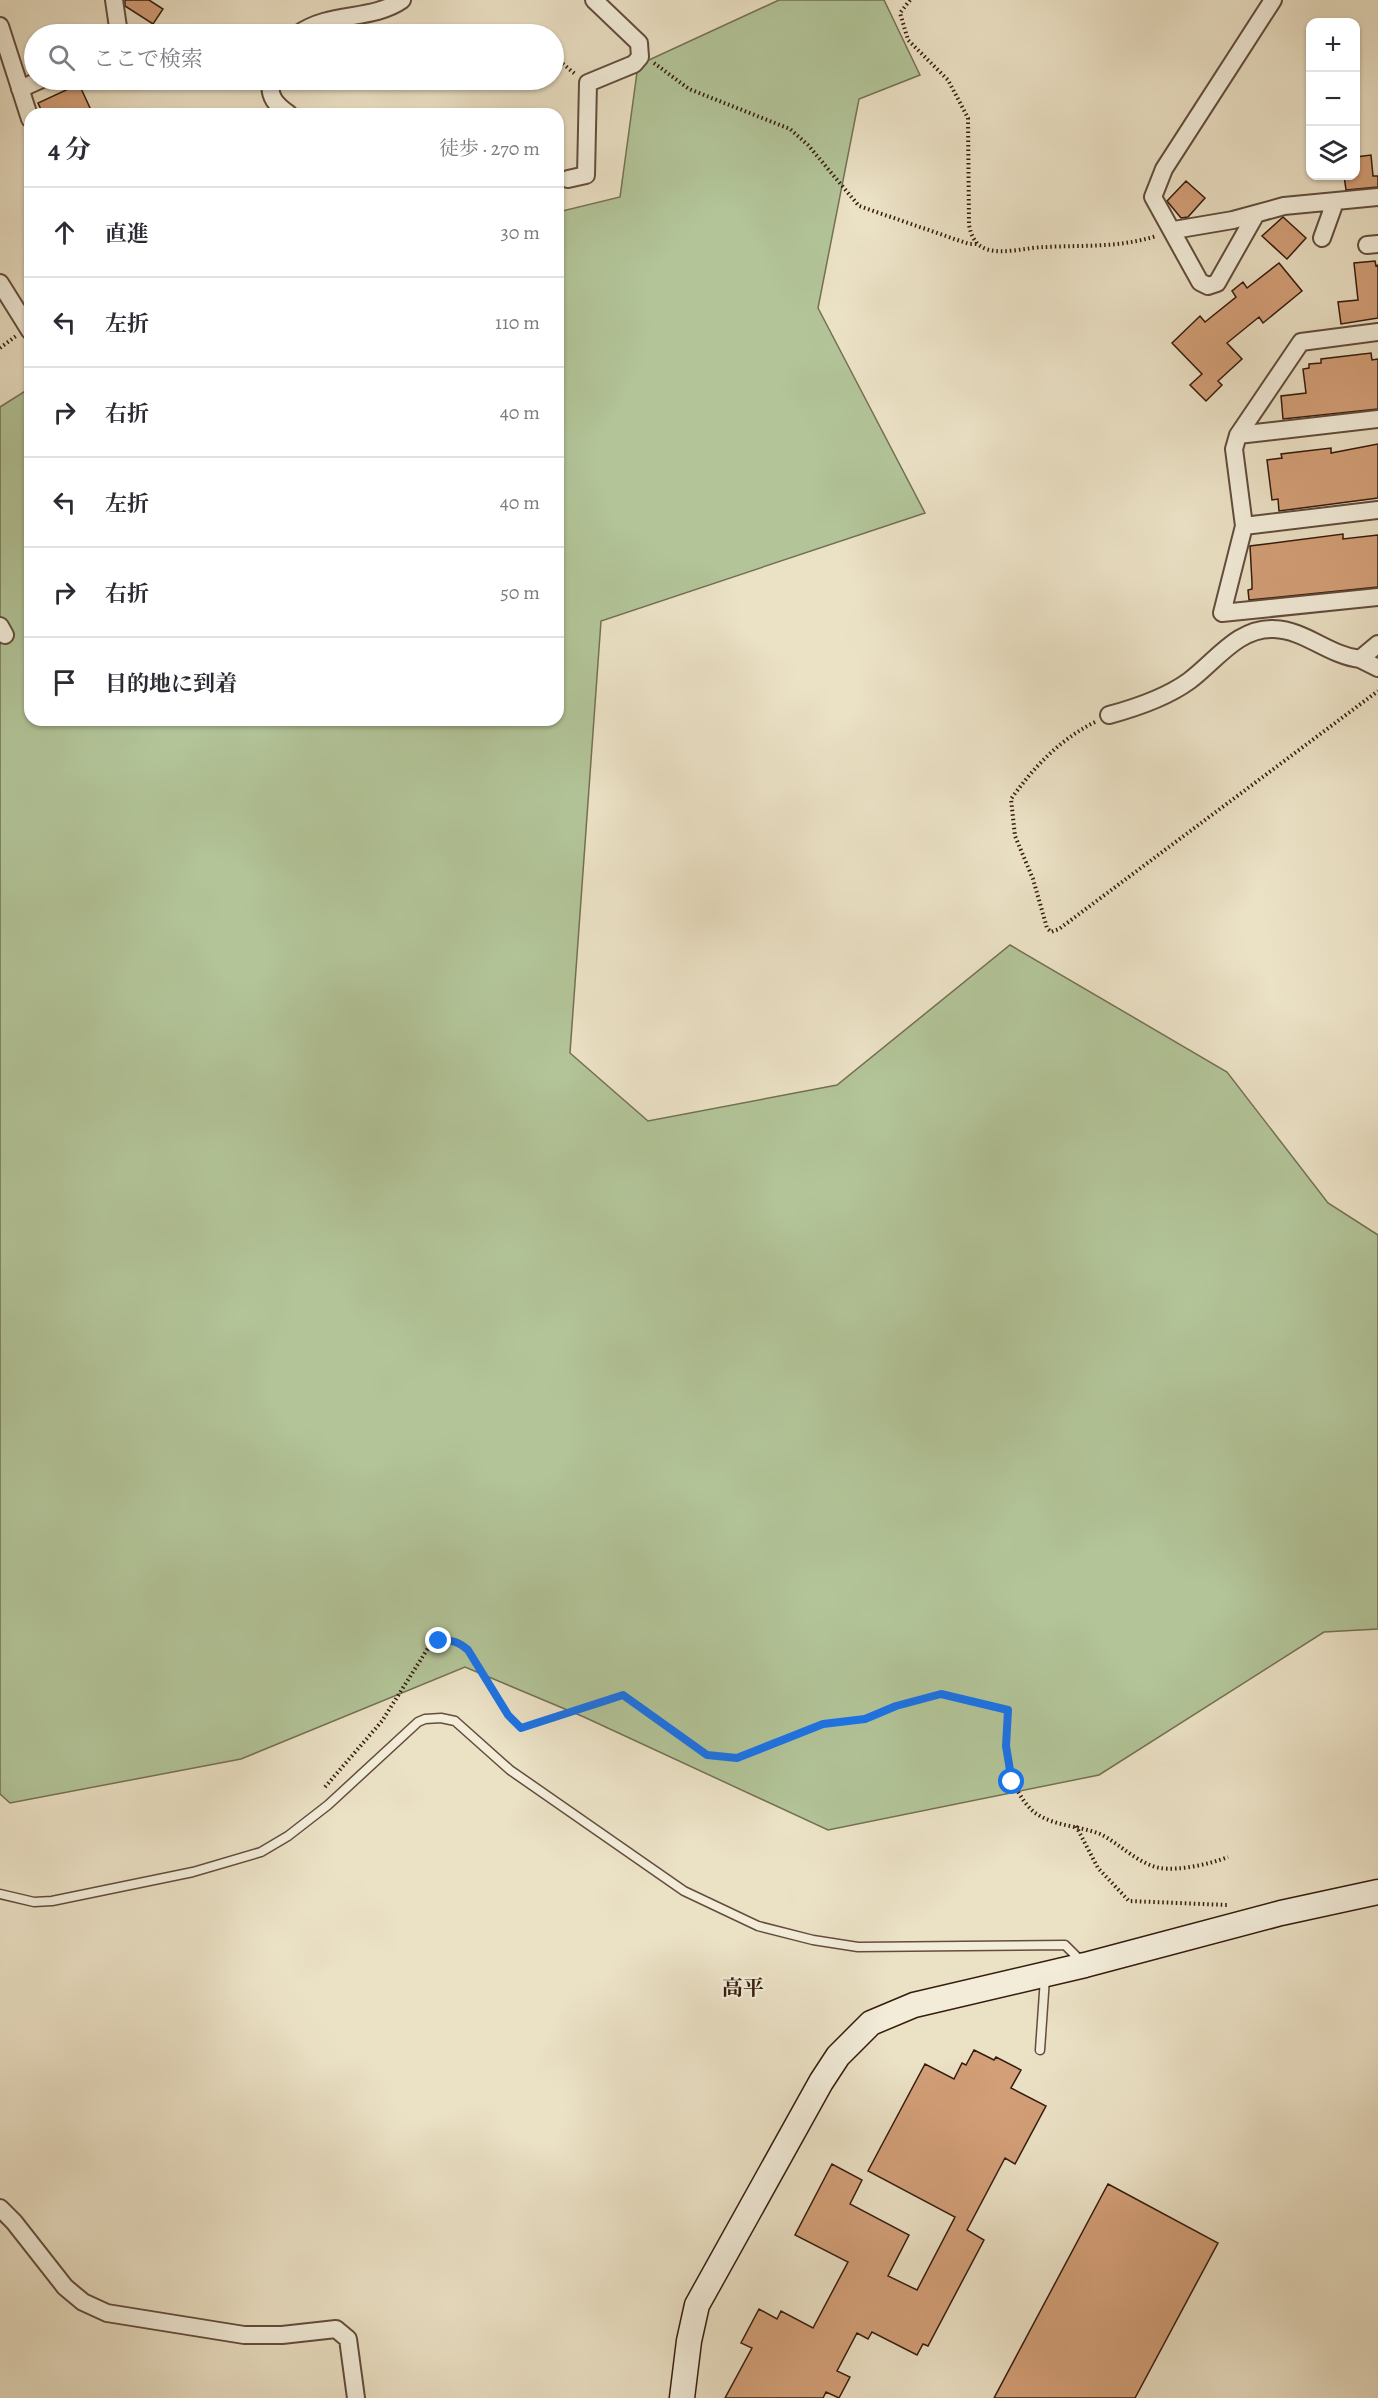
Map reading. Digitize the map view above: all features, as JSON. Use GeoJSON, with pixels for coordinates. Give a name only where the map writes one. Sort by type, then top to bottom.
{"type":"FeatureCollection","features":[{"type":"Feature","properties":{"kind":"street"},"geometry":{"type":"LineString","coordinates":[[114,0],[118,24]]}},
{"type":"Feature","properties":{"kind":"street"},"geometry":{"type":"LineString","coordinates":[[317,24],[327,19],[379,10],[402,0]]}},
{"type":"Feature","properties":{"kind":"street"},"geometry":{"type":"LineString","coordinates":[[568,179],[586,175],[588,83],[634,64],[640,54],[639,43],[594,0]]}},
{"type":"Feature","properties":{"kind":"street"},"geometry":{"type":"LineString","coordinates":[[1256,214],[1217,283],[1208,286],[1200,282],[1174,230],[1158,210],[1153,197],[1164,169],[1273,0]]}},
{"type":"Feature","properties":{"kind":"street"},"geometry":{"type":"LineString","coordinates":[[0,26],[26,108]]}},
{"type":"Feature","properties":{"kind":"street"},"geometry":{"type":"LineString","coordinates":[[20,88],[24,86]]}},
{"type":"Feature","properties":{"kind":"street"},"geometry":{"type":"LineString","coordinates":[[272,90],[272,98],[279,108]]}},
{"type":"Feature","properties":{"kind":"street"},"geometry":{"type":"LineString","coordinates":[[1174,230],[1256,214],[1284,206],[1378,197]]}},
{"type":"Feature","properties":{"kind":"street"},"geometry":{"type":"LineString","coordinates":[[1322,238],[1335,202]]}},
{"type":"Feature","properties":{"kind":"street"},"geometry":{"type":"LineString","coordinates":[[0,283],[24,321]]}},
{"type":"Feature","properties":{"kind":"street"},"geometry":{"type":"LineString","coordinates":[[1378,332],[1301,342],[1238,435],[1234,448],[1244,526],[1222,613],[1378,597]]}},
{"type":"Feature","properties":{"kind":"street"},"geometry":{"type":"LineString","coordinates":[[1238,435],[1378,419]]}},
{"type":"Feature","properties":{"kind":"street"},"geometry":{"type":"LineString","coordinates":[[1244,526],[1378,510]]}},
{"type":"Feature","properties":{"kind":"street"},"geometry":{"type":"LineString","coordinates":[[1109,715],[1133,708],[1188,682],[1246,634],[1273,628],[1301,635],[1344,657],[1360,659],[1378,668]]}},
{"type":"Feature","properties":{"kind":"street"},"geometry":{"type":"LineString","coordinates":[[1360,659],[1378,644]]}},
{"type":"Feature","properties":{"kind":"street"},"geometry":{"type":"LineString","coordinates":[[682,2398],[689,2342],[697,2305],[715,2269],[838,2056],[871,2023],[883,2016],[914,2005],[1086,1965],[1281,1913],[1378,1892]]}},
{"type":"Feature","properties":{"kind":"street"},"geometry":{"type":"LineString","coordinates":[[0,2208],[14,2222],[65,2287],[82,2302],[107,2313],[244,2336],[282,2335],[336,2328],[348,2339],[356,2398]]}},
{"type":"Feature","properties":{"kind":"lane"},"geometry":{"type":"LineString","coordinates":[[0,1894],[34,1902],[52,1901],[234,1862],[261,1852],[288,1836],[321,1811],[418,1722],[441,1718],[454,1721],[510,1770],[684,1891],[758,1926],[813,1940],[858,1947],[1065,1945],[1086,1965]]}},
{"type":"Feature","properties":{"kind":"lane"},"geometry":{"type":"LineString","coordinates":[[1040,2050],[1046,1974]]}},
{"type":"Feature","properties":{"kind":"path"},"geometry":{"type":"LineString","coordinates":[[910,0],[900,13],[908,39],[948,80],[969,118],[969,225],[971,236],[978,244]]}},
{"type":"Feature","properties":{"kind":"path"},"geometry":{"type":"LineString","coordinates":[[640,54],[689,89],[790,129],[808,145],[859,206],[969,244],[978,244],[994,251],[1113,246],[1142,241],[1174,230]]}},
{"type":"Feature","properties":{"kind":"path"},"geometry":{"type":"LineString","coordinates":[[564,65],[588,83]]}},
{"type":"Feature","properties":{"kind":"path"},"geometry":{"type":"LineString","coordinates":[[1109,715],[1077,731],[1049,753],[1028,775],[1011,799],[1015,836],[1033,879],[1047,928],[1051,932],[1059,929],[1378,691]]}},
{"type":"Feature","properties":{"kind":"path"},"geometry":{"type":"LineString","coordinates":[[321,1811],[322,1791],[382,1721],[430,1645],[447,1639],[459,1642],[468,1650],[508,1715],[521,1728],[623,1695],[707,1755],[737,1758],[823,1724],[865,1719],[896,1706],[941,1694],[1008,1710],[1006,1746],[1012,1782],[1029,1808],[1056,1823],[1076,1826],[1101,1835],[1160,1868],[1206,1865],[1228,1857]]}},
{"type":"Feature","properties":{"kind":"path"},"geometry":{"type":"LineString","coordinates":[[1076,1826],[1098,1868],[1129,1901],[1234,1905]]}},
{"type":"Feature","properties":{"kind":"green space"},"geometry":{"type":"Polygon","coordinates":[[[779,0],[884,0],[920,75],[859,99],[818,308],[925,513],[601,621],[570,1053],[648,1121],[837,1085],[1010,945],[1227,1072],[1328,1203],[1378,1235],[1378,1629],[1324,1632],[1099,1775],[828,1830],[584,1717],[465,1667],[241,1759],[10,1803],[0,1794],[0,407],[24,392],[24,726],[564,726],[564,211],[620,197],[638,65],[779,0]]]}},
{"type":"Feature","properties":{"kind":"building"},"geometry":{"type":"Polygon","coordinates":[[[125,0],[149,0],[163,9],[153,24],[125,6],[125,0]]]}},
{"type":"Feature","properties":{"kind":"building"},"geometry":{"type":"Polygon","coordinates":[[[66,90],[82,90],[90,108],[40,108],[38,103],[66,90]]]}},
{"type":"Feature","properties":{"kind":"building"},"geometry":{"type":"Polygon","coordinates":[[[1371,155],[1373,176],[1378,176],[1378,187],[1346,190],[1345,180],[1360,180],[1360,156],[1371,155]]]}},
{"type":"Feature","properties":{"kind":"building"},"geometry":{"type":"Polygon","coordinates":[[[1186,181],[1205,198],[1188,217],[1181,218],[1167,201],[1186,181]]]}},
{"type":"Feature","properties":{"kind":"building"},"geometry":{"type":"Polygon","coordinates":[[[1283,217],[1306,238],[1287,259],[1262,236],[1283,217]]]}},
{"type":"Feature","properties":{"kind":"building"},"geometry":{"type":"Polygon","coordinates":[[[1375,261],[1376,266],[1378,265],[1378,318],[1341,324],[1338,302],[1358,300],[1354,263],[1375,261]]]}},
{"type":"Feature","properties":{"kind":"building"},"geometry":{"type":"Polygon","coordinates":[[[1279,263],[1302,291],[1263,323],[1259,317],[1227,343],[1242,359],[1218,381],[1222,385],[1206,401],[1190,385],[1202,374],[1172,343],[1200,316],[1205,322],[1236,297],[1232,291],[1243,282],[1247,288],[1279,263]]]}},
{"type":"Feature","properties":{"kind":"building"},"geometry":{"type":"Polygon","coordinates":[[[1371,353],[1372,360],[1378,359],[1378,409],[1283,419],[1281,396],[1306,393],[1303,369],[1309,368],[1309,364],[1321,363],[1321,359],[1371,353]]]}},
{"type":"Feature","properties":{"kind":"building"},"geometry":{"type":"Polygon","coordinates":[[[1378,444],[1378,498],[1279,511],[1278,499],[1272,500],[1267,460],[1282,458],[1281,454],[1331,448],[1331,453],[1378,444]]]}},
{"type":"Feature","properties":{"kind":"building"},"geometry":{"type":"Polygon","coordinates":[[[1343,534],[1343,539],[1378,535],[1378,587],[1249,600],[1248,590],[1252,589],[1250,546],[1343,534]]]}},
{"type":"Feature","properties":{"kind":"building"},"geometry":{"type":"Polygon","coordinates":[[[974,2050],[994,2060],[996,2057],[1021,2070],[1011,2088],[1046,2106],[1015,2164],[1005,2158],[967,2230],[984,2240],[928,2346],[923,2344],[917,2355],[872,2332],[868,2339],[857,2333],[837,2371],[850,2377],[839,2398],[826,2392],[823,2398],[725,2398],[752,2348],[741,2343],[759,2309],[777,2319],[781,2311],[813,2328],[848,2262],[795,2235],[832,2164],[862,2180],[850,2204],[909,2235],[888,2276],[917,2290],[955,2217],[868,2171],[925,2064],[954,2079],[962,2063],[966,2065],[974,2050]]]}},
{"type":"Feature","properties":{"kind":"building"},"geometry":{"type":"Polygon","coordinates":[[[1108,2184],[1218,2243],[1135,2398],[994,2398],[1108,2184]]]}},
{"type":"Feature","properties":{"kind":"district","name":"高平"},"geometry":{"type":"Point","coordinates":[743,1988]}},
{"type":"Feature","properties":{"kind":"route"},"geometry":{"type":"LineString","coordinates":[[439,1641],[447,1639],[459,1642],[468,1650],[508,1715],[521,1728],[623,1695],[707,1755],[737,1758],[823,1724],[865,1719],[896,1706],[941,1694],[1008,1710],[1006,1746],[1012,1782]]}}]}
